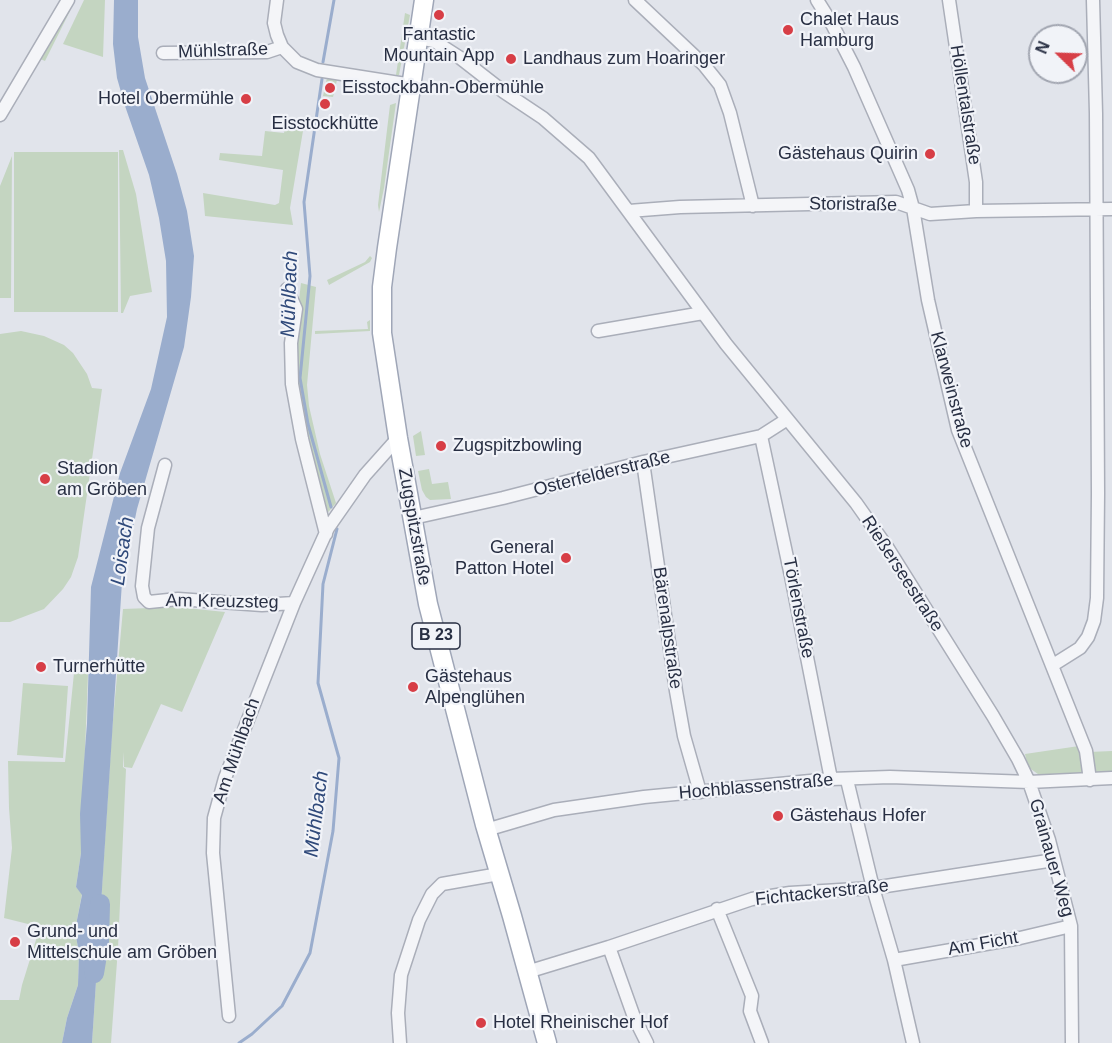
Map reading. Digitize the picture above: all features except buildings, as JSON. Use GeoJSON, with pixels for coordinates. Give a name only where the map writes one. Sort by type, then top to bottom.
{"type":"FeatureCollection","features":[{"type":"Feature","properties":{"kind":"main road","name":"Zugspitzstraße"},"geometry":{"type":"LineString","coordinates":[[424,0],[382,287],[382,333],[428,604],[486,830],[547,1043]]}},
{"type":"Feature","properties":{"kind":"street"},"geometry":{"type":"LineString","coordinates":[[0,115],[68,0]]}},
{"type":"Feature","properties":{"kind":"street","name":"Mühlstraße"},"geometry":{"type":"LineString","coordinates":[[277,0],[274,23],[282,47],[297,62],[322,71],[412,85]]}},
{"type":"Feature","properties":{"kind":"street"},"geometry":{"type":"LineString","coordinates":[[635,0],[704,65],[720,85],[730,113],[753,206]]}},
{"type":"Feature","properties":{"kind":"street","name":"Klarweinstraße"},"geometry":{"type":"LineString","coordinates":[[817,0],[854,67],[908,190],[928,300],[958,430],[1086,751],[1090,780]]}},
{"type":"Feature","properties":{"kind":"street","name":"Höllentalstraße"},"geometry":{"type":"LineString","coordinates":[[949,0],[976,182],[976,211]]}},
{"type":"Feature","properties":{"kind":"street"},"geometry":{"type":"LineString","coordinates":[[1053,665],[1080,648],[1088,637],[1096,610],[1098,494],[1093,0]]}},
{"type":"Feature","properties":{"kind":"street","name":"Rießerseestraße"},"geometry":{"type":"LineString","coordinates":[[419,38],[434,41],[543,118],[589,158],[703,313],[786,420],[856,503],[887,547],[993,716],[1029,782]]}},
{"type":"Feature","properties":{"kind":"street","name":"Mühlstraße"},"geometry":{"type":"LineString","coordinates":[[163,52],[267,52],[282,47]]}},
{"type":"Feature","properties":{"kind":"street","name":"Storistraße"},"geometry":{"type":"LineString","coordinates":[[629,211],[680,207],[896,202],[930,214],[1112,209]]}},
{"type":"Feature","properties":{"kind":"street"},"geometry":{"type":"LineString","coordinates":[[287,289],[296,309],[291,343],[292,384],[302,439],[327,531]]}},
{"type":"Feature","properties":{"kind":"street"},"geometry":{"type":"LineString","coordinates":[[597,331],[703,313]]}},
{"type":"Feature","properties":{"kind":"street","name":"Osterfelderstraße"},"geometry":{"type":"LineString","coordinates":[[413,518],[761,436],[786,420]]}},
{"type":"Feature","properties":{"kind":"street","name":"Törlenstraße"},"geometry":{"type":"LineString","coordinates":[[761,436],[831,779]]}},
{"type":"Feature","properties":{"kind":"street","name":"Am Mühlbach"},"geometry":{"type":"LineString","coordinates":[[229,1016],[213,853],[214,818],[225,778],[294,603],[327,531],[365,476],[398,438]]}},
{"type":"Feature","properties":{"kind":"street","name":"Bärenalpstraße"},"geometry":{"type":"LineString","coordinates":[[643,462],[676,691],[684,736],[700,792]]}},
{"type":"Feature","properties":{"kind":"street","name":"Am Kreuzsteg"},"geometry":{"type":"LineString","coordinates":[[165,465],[148,528],[142,586],[144,597],[149,602],[178,599],[262,605],[294,603]]}},
{"type":"Feature","properties":{"kind":"street","name":"Hochblassenstraße"},"geometry":{"type":"LineString","coordinates":[[486,830],[554,810],[644,797],[831,779],[890,777],[1029,782]]}},
{"type":"Feature","properties":{"kind":"street"},"geometry":{"type":"LineString","coordinates":[[1029,782],[1112,778]]}},
{"type":"Feature","properties":{"kind":"street"},"geometry":{"type":"LineString","coordinates":[[847,780],[913,1043]]}},
{"type":"Feature","properties":{"kind":"street","name":"Grainauer Weg"},"geometry":{"type":"LineString","coordinates":[[1029,782],[1054,860],[1071,926],[1072,1043]]}},
{"type":"Feature","properties":{"kind":"street","name":"Fichtackerstraße"},"geometry":{"type":"LineString","coordinates":[[527,972],[609,947],[752,898],[790,893],[873,888],[1054,860]]}},
{"type":"Feature","properties":{"kind":"street"},"geometry":{"type":"LineString","coordinates":[[400,1043],[398,1013],[401,975],[419,920],[432,894],[442,884],[499,874]]}},
{"type":"Feature","properties":{"kind":"street"},"geometry":{"type":"LineString","coordinates":[[717,909],[752,996],[750,1011],[762,1043]]}},
{"type":"Feature","properties":{"kind":"street","name":"Am Ficht"},"geometry":{"type":"LineString","coordinates":[[894,960],[1020,938],[1071,926]]}},
{"type":"Feature","properties":{"kind":"street"},"geometry":{"type":"LineString","coordinates":[[609,947],[634,1017],[647,1043]]}},
{"type":"Feature","properties":{"kind":"green space"},"geometry":{"type":"Polygon","coordinates":[[[84,0],[105,0],[103,57],[63,44],[84,0]]]}},
{"type":"Feature","properties":{"kind":"green space"},"geometry":{"type":"Polygon","coordinates":[[[68,10],[70,11],[45,61],[38,58],[68,10]]]}},
{"type":"Feature","properties":{"kind":"green space"},"geometry":{"type":"Polygon","coordinates":[[[405,13],[410,15],[399,75],[396,75],[405,13]]]}},
{"type":"Feature","properties":{"kind":"green space","name":"Eisstockbahn-Obermühle"},"geometry":{"type":"Polygon","coordinates":[[[327,78],[337,80],[333,97],[323,96],[327,78]]]}},
{"type":"Feature","properties":{"kind":"green space"},"geometry":{"type":"Polygon","coordinates":[[[396,103],[384,188],[379,212],[390,105],[396,103]]]}},
{"type":"Feature","properties":{"kind":"green space"},"geometry":{"type":"Polygon","coordinates":[[[286,123],[304,125],[290,208],[293,225],[205,216],[203,193],[275,205],[279,203],[283,170],[219,160],[220,153],[262,156],[265,131],[284,133],[286,123]]]}},
{"type":"Feature","properties":{"kind":"green space"},"geometry":{"type":"Polygon","coordinates":[[[119,150],[123,150],[136,194],[152,292],[130,296],[123,313],[121,313],[119,150]]]}},
{"type":"Feature","properties":{"kind":"green space"},"geometry":{"type":"Polygon","coordinates":[[[14,152],[118,152],[118,312],[14,312],[14,152]]]}},
{"type":"Feature","properties":{"kind":"green space"},"geometry":{"type":"Polygon","coordinates":[[[12,156],[11,298],[0,298],[0,186],[12,156]]]}},
{"type":"Feature","properties":{"kind":"green space"},"geometry":{"type":"Polygon","coordinates":[[[370,256],[372,258],[370,262],[329,285],[327,280],[365,262],[370,256]]]}},
{"type":"Feature","properties":{"kind":"green space"},"geometry":{"type":"Polygon","coordinates":[[[301,283],[316,287],[307,385],[309,406],[320,454],[336,503],[324,517],[297,401],[296,326],[301,283]]]}},
{"type":"Feature","properties":{"kind":"green space"},"geometry":{"type":"Polygon","coordinates":[[[370,320],[370,331],[315,334],[315,331],[368,329],[367,322],[370,320]]]}},
{"type":"Feature","properties":{"kind":"green space","name":"Stadion am Gröben"},"geometry":{"type":"Polygon","coordinates":[[[21,331],[44,336],[64,345],[73,353],[87,374],[92,388],[102,389],[78,557],[71,577],[44,609],[10,622],[0,622],[0,334],[21,331]]]}},
{"type":"Feature","properties":{"kind":"green space"},"geometry":{"type":"Polygon","coordinates":[[[421,431],[425,455],[416,456],[413,436],[421,431]]]}},
{"type":"Feature","properties":{"kind":"green space"},"geometry":{"type":"Polygon","coordinates":[[[429,469],[432,484],[448,482],[451,499],[430,500],[426,497],[418,471],[429,469]]]}},
{"type":"Feature","properties":{"kind":"green space"},"geometry":{"type":"Polygon","coordinates":[[[177,607],[225,612],[182,712],[161,704],[132,768],[124,767],[124,752],[123,767],[126,769],[111,1043],[92,1043],[112,731],[123,609],[177,607]]]}},
{"type":"Feature","properties":{"kind":"green space"},"geometry":{"type":"Polygon","coordinates":[[[74,673],[88,674],[81,853],[76,887],[82,894],[76,936],[79,954],[78,985],[67,1018],[62,1043],[0,1043],[0,1000],[19,1000],[40,927],[4,918],[12,848],[8,761],[65,762],[74,673]]]}},
{"type":"Feature","properties":{"kind":"green space"},"geometry":{"type":"Polygon","coordinates":[[[23,683],[68,686],[63,758],[17,755],[23,683]]]}},
{"type":"Feature","properties":{"kind":"green space"},"geometry":{"type":"Polygon","coordinates":[[[1079,746],[1085,772],[1045,779],[1028,767],[1025,754],[1079,746]]]}},
{"type":"Feature","properties":{"kind":"green space"},"geometry":{"type":"Polygon","coordinates":[[[1112,751],[1112,772],[1094,773],[1089,752],[1112,751]]]}},
{"type":"Feature","properties":{"kind":"water"},"geometry":{"type":"Polygon","coordinates":[[[114,0],[138,0],[138,37],[145,78],[177,174],[187,211],[194,256],[184,347],[137,509],[122,582],[92,1043],[62,1043],[67,1018],[78,985],[79,954],[76,936],[82,895],[76,887],[81,853],[80,814],[87,723],[91,587],[120,473],[151,389],[167,317],[166,261],[159,218],[149,175],[117,78],[113,44],[114,0]]]}},
{"type":"Feature","properties":{"kind":"waterway","name":"Mühlbach"},"geometry":{"type":"LineString","coordinates":[[323,62],[334,0]]}},
{"type":"Feature","properties":{"kind":"waterway","name":"Mühlbach"},"geometry":{"type":"LineString","coordinates":[[322,79],[304,202],[310,276],[300,378],[308,424],[331,507]]}},
{"type":"Feature","properties":{"kind":"waterway","name":"Mühlbach"},"geometry":{"type":"LineString","coordinates":[[239,1043],[282,1006],[310,953],[333,831],[339,758],[318,683],[323,584],[337,529]]}},
{"type":"Feature","properties":{"kind":"waterway","name":"Loisach"},"geometry":{"type":"LineString","coordinates":[[94,973],[99,943],[100,904]]}},
{"type":"Feature","properties":{"kind":"place","name":"Fantastic Mountain App"},"geometry":{"type":"Point","coordinates":[439,15]}},
{"type":"Feature","properties":{"kind":"place","name":"Chalet Haus Hamburg"},"geometry":{"type":"Point","coordinates":[788,30]}},
{"type":"Feature","properties":{"kind":"place","name":"Landhaus zum Hoaringer"},"geometry":{"type":"Point","coordinates":[511,59]}},
{"type":"Feature","properties":{"kind":"place","name":"Eisstockbahn-Obermühle"},"geometry":{"type":"Point","coordinates":[330,88]}},
{"type":"Feature","properties":{"kind":"place","name":"Hotel Obermühle"},"geometry":{"type":"Point","coordinates":[246,99]}},
{"type":"Feature","properties":{"kind":"place","name":"Eisstockhütte"},"geometry":{"type":"Point","coordinates":[325,104]}},
{"type":"Feature","properties":{"kind":"place","name":"Gästehaus Quirin"},"geometry":{"type":"Point","coordinates":[930,154]}},
{"type":"Feature","properties":{"kind":"place","name":"Zugspitzbowling"},"geometry":{"type":"Point","coordinates":[441,446]}},
{"type":"Feature","properties":{"kind":"place","name":"Stadion am Gröben"},"geometry":{"type":"Point","coordinates":[45,479]}},
{"type":"Feature","properties":{"kind":"place","name":"General Patton Hotel"},"geometry":{"type":"Point","coordinates":[566,558]}},
{"type":"Feature","properties":{"kind":"place","name":"Turnerhütte"},"geometry":{"type":"Point","coordinates":[41,667]}},
{"type":"Feature","properties":{"kind":"place","name":"Gästehaus Alpenglühen"},"geometry":{"type":"Point","coordinates":[413,687]}},
{"type":"Feature","properties":{"kind":"place","name":"Gästehaus Hofer"},"geometry":{"type":"Point","coordinates":[778,816]}},
{"type":"Feature","properties":{"kind":"place","name":"Grund- und Mittelschule am Gröben"},"geometry":{"type":"Point","coordinates":[15,942]}},
{"type":"Feature","properties":{"kind":"place","name":"Hotel Rheinischer Hof"},"geometry":{"type":"Point","coordinates":[481,1023]}}]}
